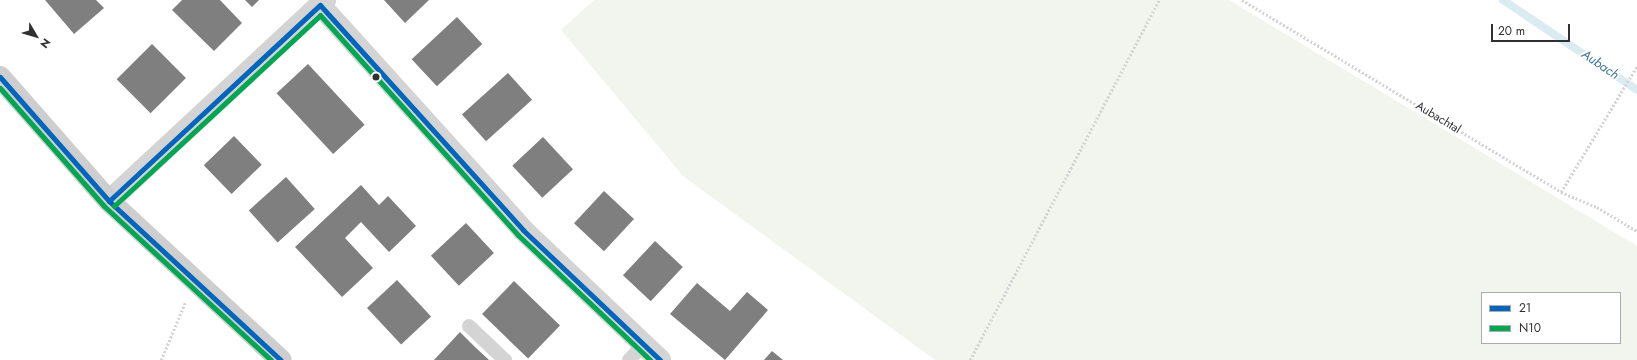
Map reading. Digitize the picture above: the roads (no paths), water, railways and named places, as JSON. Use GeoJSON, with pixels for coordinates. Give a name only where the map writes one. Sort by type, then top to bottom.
{"type":"FeatureCollection","features":[{"type":"Feature","properties":{"kind":"main road"},"geometry":{"type":"LineString","coordinates":[[0,77],[109,201],[281,360]]}},
{"type":"Feature","properties":{"kind":"street"},"geometry":{"type":"LineString","coordinates":[[109,201],[322,2],[523,230],[660,360]]}},
{"type":"Feature","properties":{"kind":"lane"},"geometry":{"type":"LineString","coordinates":[[469,326],[505,360]]}},
{"type":"Feature","properties":{"kind":"lane"},"geometry":{"type":"LineString","coordinates":[[629,360],[644,344]]}},
{"type":"Feature","properties":{"kind":"waterway","name":"Aubach"},"geometry":{"type":"LineString","coordinates":[[1503,0],[1637,90]]}}]}
